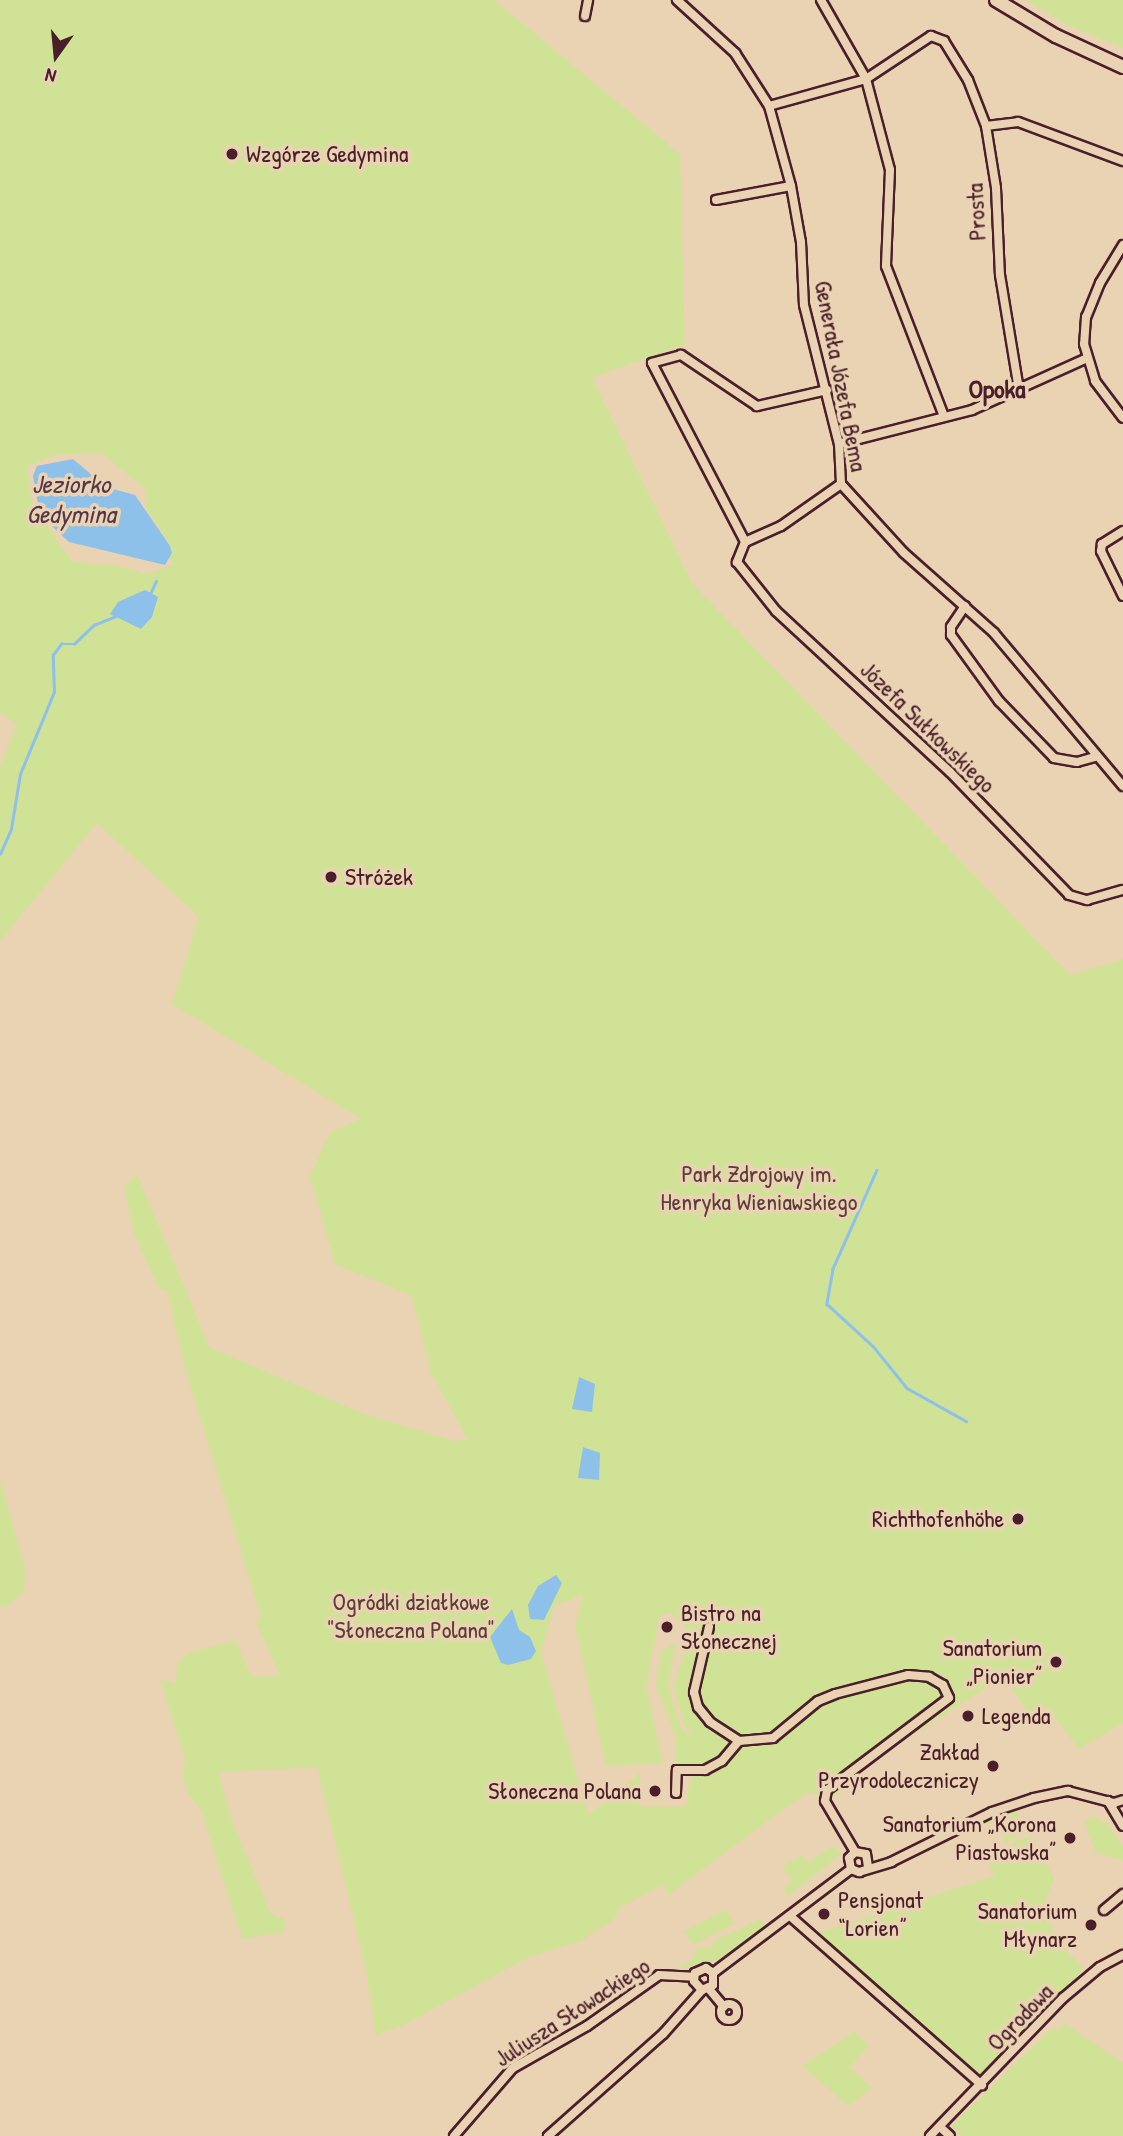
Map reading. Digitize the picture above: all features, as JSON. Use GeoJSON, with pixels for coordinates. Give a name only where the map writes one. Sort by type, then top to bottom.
{"type":"FeatureCollection","features":[{"type":"Feature","properties":{"kind":"street"},"geometry":{"type":"LineString","coordinates":[[585,16],[588,0]]}},
{"type":"Feature","properties":{"kind":"street","name":"Generała Józefa Bema"},"geometry":{"type":"LineString","coordinates":[[677,0],[743,62],[769,106],[791,186],[802,242],[804,305],[839,444],[841,484],[904,553],[994,633],[1094,757],[1123,786]]}},
{"type":"Feature","properties":{"kind":"street"},"geometry":{"type":"LineString","coordinates":[[821,0],[866,79],[890,170],[886,266],[944,416]]}},
{"type":"Feature","properties":{"kind":"street"},"geometry":{"type":"LineString","coordinates":[[996,0],[1056,36],[1123,67]]}},
{"type":"Feature","properties":{"kind":"street","name":"Prosta"},"geometry":{"type":"LineString","coordinates":[[866,79],[931,36],[944,41],[968,80],[986,126],[996,188],[1000,275],[1019,390]]}},
{"type":"Feature","properties":{"kind":"street"},"geometry":{"type":"LineString","coordinates":[[769,106],[866,79]]}},
{"type":"Feature","properties":{"kind":"street"},"geometry":{"type":"LineString","coordinates":[[986,126],[1018,122],[1123,161]]}},
{"type":"Feature","properties":{"kind":"street"},"geometry":{"type":"LineString","coordinates":[[716,200],[791,186]]}},
{"type":"Feature","properties":{"kind":"street"},"geometry":{"type":"LineString","coordinates":[[1123,245],[1100,282],[1086,317],[1085,359],[1094,381],[1123,418]]}},
{"type":"Feature","properties":{"kind":"street","name":"Józefa Sułkowskiego"},"geometry":{"type":"LineString","coordinates":[[827,390],[757,406],[681,355],[652,363],[657,379],[745,542],[737,562],[776,611],[950,772],[1069,895],[1087,900],[1123,890]]}},
{"type":"Feature","properties":{"kind":"street"},"geometry":{"type":"LineString","coordinates":[[839,444],[972,410],[1085,359]]}},
{"type":"Feature","properties":{"kind":"street"},"geometry":{"type":"LineString","coordinates":[[745,542],[781,526],[841,484]]}},
{"type":"Feature","properties":{"kind":"street"},"geometry":{"type":"LineString","coordinates":[[1123,531],[1102,544],[1101,551],[1123,596]]}},
{"type":"Feature","properties":{"kind":"street"},"geometry":{"type":"LineString","coordinates":[[965,606],[951,627],[951,635],[999,701],[1054,758],[1077,762],[1094,757]]}},
{"type":"Feature","properties":{"kind":"street"},"geometry":{"type":"LineString","coordinates":[[709,1627],[694,1692],[698,1707],[710,1722],[739,1741],[773,1738],[787,1731],[818,1701],[845,1692],[908,1675],[929,1676],[943,1685],[949,1698],[827,1790],[825,1801],[855,1852],[866,1854],[868,1866]]}},
{"type":"Feature","properties":{"kind":"street"},"geometry":{"type":"LineString","coordinates":[[676,1793],[677,1770],[705,1770],[723,1761],[739,1741]]}},
{"type":"Feature","properties":{"kind":"street"},"geometry":{"type":"LineString","coordinates":[[851,1869],[859,1872],[868,1866],[891,1862],[992,1812],[1034,1798],[1068,1791],[1114,1803],[1123,1826]]}},
{"type":"Feature","properties":{"kind":"street"},"geometry":{"type":"LineString","coordinates":[[851,1869],[849,1858],[855,1852]]}},
{"type":"Feature","properties":{"kind":"street"},"geometry":{"type":"LineString","coordinates":[[548,2136],[663,2034],[715,1981],[713,1973],[851,1869]]}},
{"type":"Feature","properties":{"kind":"street"},"geometry":{"type":"LineString","coordinates":[[1104,1910],[1123,1894]]}},
{"type":"Feature","properties":{"kind":"street"},"geometry":{"type":"LineString","coordinates":[[790,1916],[982,2085]]}},
{"type":"Feature","properties":{"kind":"street","name":"Ogrodowa"},"geometry":{"type":"LineString","coordinates":[[930,2136],[1063,1998],[1100,1967],[1123,1955]]}},
{"type":"Feature","properties":{"kind":"street","name":"Juliusza Słowackiego"},"geometry":{"type":"LineString","coordinates":[[454,2136],[513,2068],[587,2026],[659,1975],[694,1977],[702,1968],[713,1973]]}},
{"type":"Feature","properties":{"kind":"street"},"geometry":{"type":"LineString","coordinates":[[694,1977],[724,2007]]}},
{"type":"Feature","properties":{"kind":"street"},"geometry":{"type":"LineString","coordinates":[[940,2127],[950,2136]]}},
{"type":"Feature","properties":{"kind":"green space","name":"Park Zdrojowy im. Henryka Wieniawskiego"},"geometry":{"type":"Polygon","coordinates":[[[0,0],[494,0],[680,154],[685,344],[592,378],[692,583],[1070,975],[1123,959],[1123,1723],[1079,1749],[1047,1708],[1029,1714],[1004,1677],[872,1760],[835,1797],[806,1793],[668,1895],[662,1885],[618,1909],[615,1918],[583,1940],[527,1958],[404,2025],[376,2035],[366,1970],[317,1767],[219,1772],[231,1819],[271,1914],[286,1920],[283,1933],[242,1939],[201,1810],[189,1796],[183,1777],[185,1759],[160,1679],[176,1684],[177,1663],[189,1653],[235,1640],[251,1676],[280,1676],[257,1624],[260,1613],[185,1368],[167,1291],[159,1288],[134,1233],[124,1187],[137,1174],[209,1347],[364,1414],[454,1441],[468,1440],[431,1373],[412,1296],[335,1264],[310,1176],[330,1132],[361,1119],[172,1004],[199,917],[97,823],[0,941],[0,767],[17,724],[0,712],[0,0]],[[101,453],[56,455],[27,466],[33,505],[72,561],[115,565],[147,574],[174,564],[169,560],[170,546],[145,506],[147,490],[101,453]],[[583,1595],[554,1606],[541,1652],[588,1815],[640,1773],[639,1807],[686,1806],[692,1768],[675,1765],[676,1738],[656,1686],[661,1650],[676,1643],[668,1685],[681,1729],[694,1738],[684,1725],[673,1685],[691,1635],[671,1612],[659,1617],[646,1687],[663,1763],[606,1766],[575,1625],[583,1595]]]}},
{"type":"Feature","properties":{"kind":"green space"},"geometry":{"type":"Polygon","coordinates":[[[1025,0],[1123,0],[1123,48],[1068,25],[1025,0]]]}},
{"type":"Feature","properties":{"kind":"green space"},"geometry":{"type":"Polygon","coordinates":[[[0,1479],[26,1572],[23,1592],[9,1605],[0,1607],[0,1479]]]}},
{"type":"Feature","properties":{"kind":"green space"},"geometry":{"type":"Polygon","coordinates":[[[1016,1810],[1026,1833],[1005,1843],[998,1822],[987,1825],[985,1821],[1016,1810]]]}},
{"type":"Feature","properties":{"kind":"green space"},"geometry":{"type":"Polygon","coordinates":[[[1091,1816],[1107,1823],[1123,1846],[1123,1860],[1096,1853],[1084,1822],[1091,1816]]]}},
{"type":"Feature","properties":{"kind":"green space"},"geometry":{"type":"Polygon","coordinates":[[[1030,1836],[1054,1878],[1045,1903],[1052,1927],[1058,1941],[1084,1969],[980,2076],[814,1934],[994,1876],[987,1854],[1030,1836]]]}},
{"type":"Feature","properties":{"kind":"green space"},"geometry":{"type":"Polygon","coordinates":[[[833,1846],[841,1854],[788,1896],[783,1888],[792,1881],[783,1866],[803,1855],[807,1862],[833,1846]]]}},
{"type":"Feature","properties":{"kind":"green space"},"geometry":{"type":"Polygon","coordinates":[[[726,1910],[734,1924],[693,1945],[684,1931],[726,1910]]]}},
{"type":"Feature","properties":{"kind":"green space"},"geometry":{"type":"Polygon","coordinates":[[[760,1919],[767,1928],[724,1959],[676,1969],[694,1958],[695,1949],[711,1947],[714,1941],[736,1930],[740,1933],[739,1929],[760,1919]]]}},
{"type":"Feature","properties":{"kind":"green space"},"geometry":{"type":"Polygon","coordinates":[[[1064,2023],[1123,2063],[1123,2136],[963,2136],[951,2126],[1052,2028],[1060,2029],[1064,2023]]]}},
{"type":"Feature","properties":{"kind":"green space"},"geometry":{"type":"Polygon","coordinates":[[[854,2032],[869,2045],[850,2067],[872,2088],[848,2106],[802,2066],[854,2032]]]}},
{"type":"Feature","properties":{"kind":"water","name":"Jeziorko Gedymina"},"geometry":{"type":"Polygon","coordinates":[[[73,459],[106,487],[135,495],[170,546],[172,553],[165,565],[69,542],[40,515],[33,476],[37,466],[73,459]]]}},
{"type":"Feature","properties":{"kind":"water"},"geometry":{"type":"Polygon","coordinates":[[[145,590],[158,597],[152,617],[141,629],[110,614],[118,602],[145,590]]]}},
{"type":"Feature","properties":{"kind":"water"},"geometry":{"type":"Polygon","coordinates":[[[579,1377],[595,1384],[592,1412],[572,1409],[579,1377]]]}},
{"type":"Feature","properties":{"kind":"water"},"geometry":{"type":"Polygon","coordinates":[[[583,1447],[600,1453],[599,1480],[578,1478],[583,1447]]]}},
{"type":"Feature","properties":{"kind":"water"},"geometry":{"type":"Polygon","coordinates":[[[556,1575],[562,1583],[544,1620],[530,1619],[528,1605],[538,1586],[556,1575]]]}},
{"type":"Feature","properties":{"kind":"water"},"geometry":{"type":"Polygon","coordinates":[[[512,1609],[519,1630],[530,1637],[536,1651],[531,1659],[508,1665],[501,1663],[490,1637],[512,1609]]]}},
{"type":"Feature","properties":{"kind":"waterway"},"geometry":{"type":"LineString","coordinates":[[150,594],[156,581]]}},
{"type":"Feature","properties":{"kind":"waterway"},"geometry":{"type":"LineString","coordinates":[[0,854],[11,829],[20,774],[54,692],[53,655],[61,644],[74,644],[94,625],[119,615]]}},
{"type":"Feature","properties":{"kind":"waterway"},"geometry":{"type":"LineString","coordinates":[[877,1170],[833,1269],[827,1304],[873,1346],[907,1388],[966,1421]]}},
{"type":"Feature","properties":{"kind":"place","name":"Wzgórze Gedymina"},"geometry":{"type":"Point","coordinates":[232,154]}},
{"type":"Feature","properties":{"kind":"place","name":"Stróżek"},"geometry":{"type":"Point","coordinates":[331,877]}},
{"type":"Feature","properties":{"kind":"place","name":"Richthofenhöhe"},"geometry":{"type":"Point","coordinates":[1018,1519]}},
{"type":"Feature","properties":{"kind":"place","name":"Bistro na Słonecznej"},"geometry":{"type":"Point","coordinates":[667,1627]}},
{"type":"Feature","properties":{"kind":"place","name":"Sanatorium „Pionier”"},"geometry":{"type":"Point","coordinates":[1056,1662]}},
{"type":"Feature","properties":{"kind":"place","name":"Legenda"},"geometry":{"type":"Point","coordinates":[968,1716]}},
{"type":"Feature","properties":{"kind":"place","name":"Zakład Przyrodoleczniczy"},"geometry":{"type":"Point","coordinates":[993,1766]}},
{"type":"Feature","properties":{"kind":"place","name":"Słoneczna Polana"},"geometry":{"type":"Point","coordinates":[655,1791]}},
{"type":"Feature","properties":{"kind":"place","name":"Sanatorium „Korona Piastowska”"},"geometry":{"type":"Point","coordinates":[1070,1838]}},
{"type":"Feature","properties":{"kind":"place","name":"Pensjonat “Lorien”"},"geometry":{"type":"Point","coordinates":[824,1914]}},
{"type":"Feature","properties":{"kind":"place","name":"Sanatorium Młynarz"},"geometry":{"type":"Point","coordinates":[1091,1925]}},
{"type":"Feature","properties":{"kind":"district","name":"Opoka"},"geometry":{"type":"Point","coordinates":[997,389]}},
{"type":"Feature","properties":{"kind":"park label","name":"Ogródki działkowe \"Słoneczna Polana\""},"geometry":{"type":"Point","coordinates":[411,1616]}}]}
